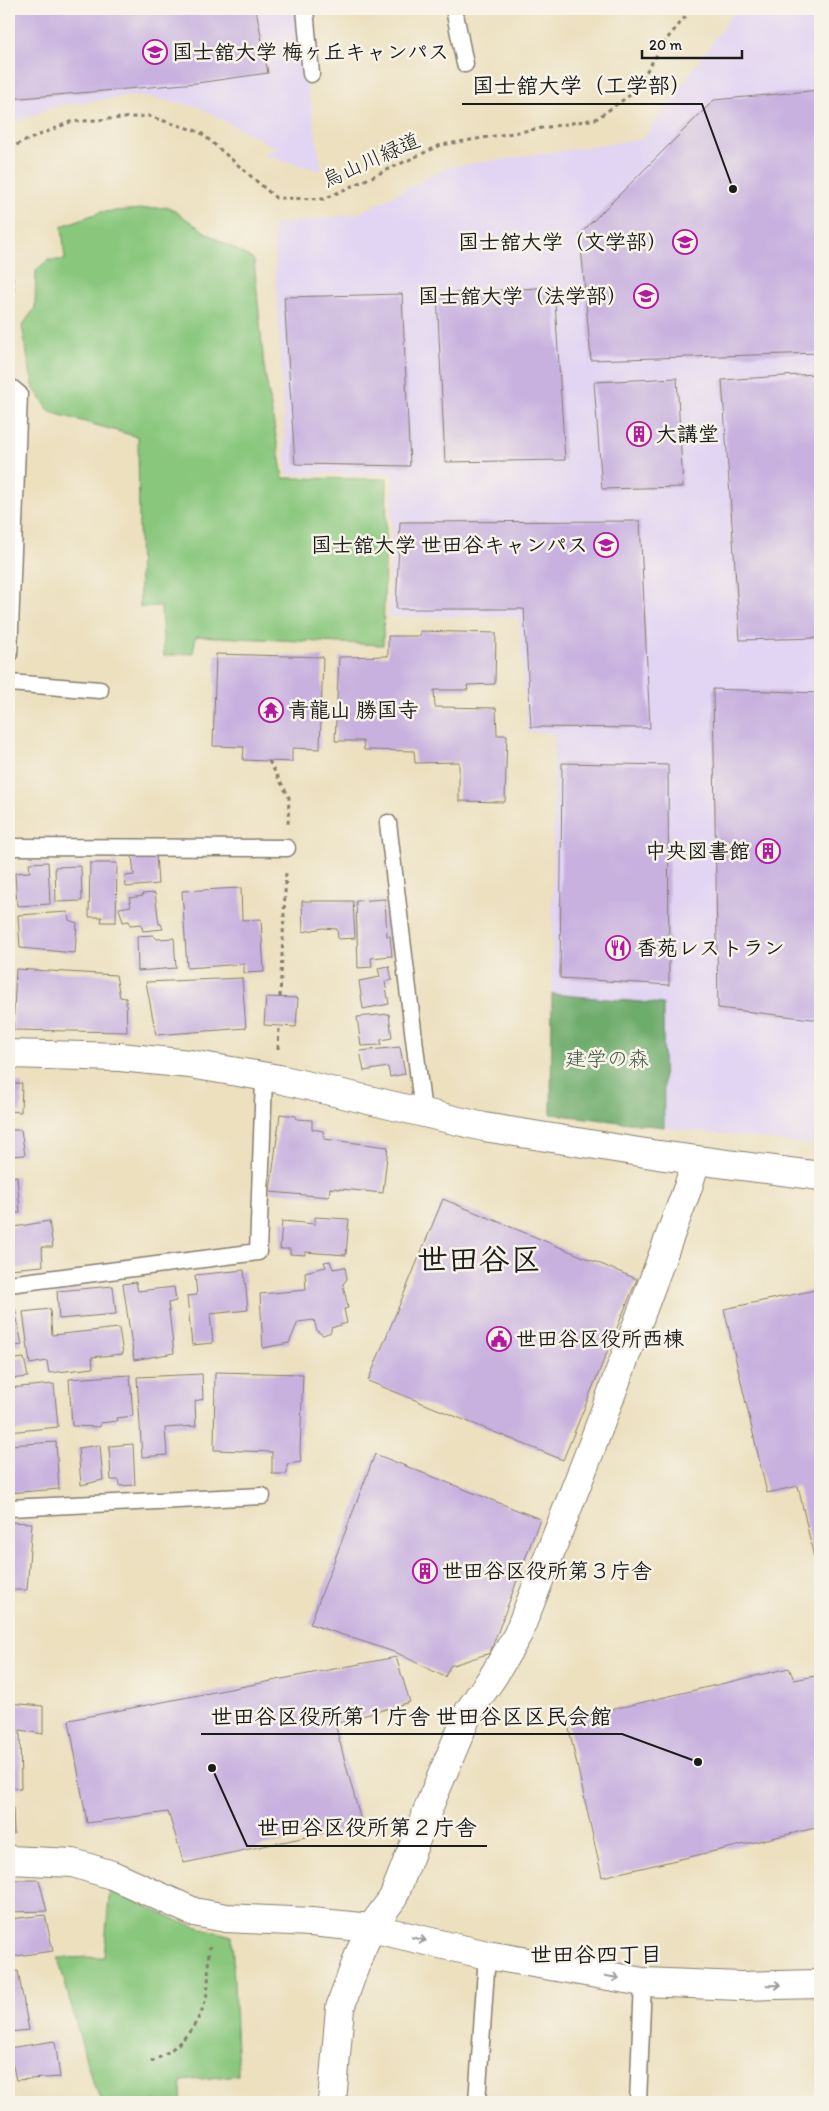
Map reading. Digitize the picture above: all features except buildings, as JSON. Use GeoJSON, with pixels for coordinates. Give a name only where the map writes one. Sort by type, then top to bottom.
{"type":"FeatureCollection","features":[{"type":"Feature","properties":{"kind":"street"},"geometry":{"type":"LineString","coordinates":[[9,1054],[120,1057],[190,1064],[264,1078],[279,1079],[484,1127],[696,1160],[820,1176]]}},
{"type":"Feature","properties":{"kind":"street"},"geometry":{"type":"LineString","coordinates":[[332,2102],[340,2008],[352,1970],[371,1928],[393,1898],[432,1798],[469,1711],[494,1675],[518,1634],[592,1446],[688,1187],[696,1160]]}},
{"type":"Feature","properties":{"kind":"street"},"geometry":{"type":"LineString","coordinates":[[9,1860],[73,1863],[112,1874],[194,1912],[226,1918],[330,1923],[371,1928],[487,1956],[644,1982],[740,1986],[820,1984]]}},
{"type":"Feature","properties":{"kind":"lane"},"geometry":{"type":"LineString","coordinates":[[305,9],[311,74]]}},
{"type":"Feature","properties":{"kind":"lane"},"geometry":{"type":"LineString","coordinates":[[454,9],[465,64]]}},
{"type":"Feature","properties":{"kind":"lane"},"geometry":{"type":"LineString","coordinates":[[9,386],[19,394],[12,530],[9,655]]}},
{"type":"Feature","properties":{"kind":"lane"},"geometry":{"type":"LineString","coordinates":[[9,683],[100,690]]}},
{"type":"Feature","properties":{"kind":"lane"},"geometry":{"type":"LineString","coordinates":[[388,823],[423,1114]]}},
{"type":"Feature","properties":{"kind":"lane"},"geometry":{"type":"LineString","coordinates":[[9,847],[287,848]]}},
{"type":"Feature","properties":{"kind":"lane"},"geometry":{"type":"LineString","coordinates":[[9,1284],[258,1252],[264,1078]]}},
{"type":"Feature","properties":{"kind":"lane"},"geometry":{"type":"LineString","coordinates":[[9,1508],[262,1496]]}},
{"type":"Feature","properties":{"kind":"lane"},"geometry":{"type":"LineString","coordinates":[[477,2102],[487,1956]]}},
{"type":"Feature","properties":{"kind":"lane"},"geometry":{"type":"LineString","coordinates":[[638,2102],[644,1982]]}},
{"type":"Feature","properties":{"kind":"path","name":"烏山川緑道"},"geometry":{"type":"LineString","coordinates":[[9,148],[70,122],[148,116],[200,132],[276,198],[324,199],[441,145],[596,118],[633,93],[666,40],[692,9]]}},
{"type":"Feature","properties":{"kind":"path"},"geometry":{"type":"LineString","coordinates":[[269,761],[289,797],[280,997]]}},
{"type":"Feature","properties":{"kind":"path"},"geometry":{"type":"LineString","coordinates":[[151,2062],[174,2047],[195,2026],[204,2008],[208,1985],[209,1952]]}},
{"type":"Feature","properties":{"kind":"shaded area","name":"国士舘大学 梅ヶ丘キャンパス"},"geometry":{"type":"Polygon","coordinates":[[[9,9],[294,9],[322,171],[262,155],[278,149],[196,106],[136,95],[56,106],[9,124],[9,9]]]}},
{"type":"Feature","properties":{"kind":"shaded area","name":"国士舘大学 世田谷キャンパス"},"geometry":{"type":"Polygon","coordinates":[[[736,9],[820,9],[820,1146],[551,1114],[554,733],[527,732],[519,617],[389,617],[393,474],[287,474],[273,225],[358,214],[448,167],[643,139],[736,9]]]}},
{"type":"Feature","properties":{"kind":"green space"},"geometry":{"type":"Polygon","coordinates":[[[169,207],[208,234],[254,260],[264,366],[283,478],[387,479],[383,645],[196,636],[193,653],[164,656],[161,606],[140,607],[138,437],[50,412],[33,387],[22,326],[35,308],[36,270],[48,260],[65,260],[62,226],[101,212],[169,207]]]}},
{"type":"Feature","properties":{"kind":"green space","name":"建学の森"},"geometry":{"type":"Polygon","coordinates":[[[552,994],[663,1004],[664,1127],[551,1114],[552,994]]]}},
{"type":"Feature","properties":{"kind":"green space"},"geometry":{"type":"Polygon","coordinates":[[[110,1886],[128,1898],[183,1923],[232,1936],[238,2075],[182,2081],[181,2102],[102,2102],[92,2081],[58,1958],[104,1957],[110,1886]]]}},
{"type":"Feature","properties":{"kind":"place","name":"国士舘大学 梅ヶ丘キャンパス"},"geometry":{"type":"Point","coordinates":[155,52]}},
{"type":"Feature","properties":{"kind":"place","name":"国士舘大学（工学部）"},"geometry":{"type":"Point","coordinates":[733,189]}},
{"type":"Feature","properties":{"kind":"place","name":"国士舘大学（文学部）"},"geometry":{"type":"Point","coordinates":[685,242]}},
{"type":"Feature","properties":{"kind":"place","name":"国士舘大学（法学部）"},"geometry":{"type":"Point","coordinates":[646,296]}},
{"type":"Feature","properties":{"kind":"place","name":"大講堂"},"geometry":{"type":"Point","coordinates":[639,434]}},
{"type":"Feature","properties":{"kind":"place","name":"国士舘大学 世田谷キャンパス"},"geometry":{"type":"Point","coordinates":[606,545]}},
{"type":"Feature","properties":{"kind":"place","name":"青龍山 勝国寺"},"geometry":{"type":"Point","coordinates":[271,710]}},
{"type":"Feature","properties":{"kind":"place","name":"中央図書館"},"geometry":{"type":"Point","coordinates":[768,851]}},
{"type":"Feature","properties":{"kind":"place","name":"香苑レストラン"},"geometry":{"type":"Point","coordinates":[618,948]}},
{"type":"Feature","properties":{"kind":"place","name":"世田谷区役所西棟"},"geometry":{"type":"Point","coordinates":[499,1339]}},
{"type":"Feature","properties":{"kind":"place","name":"世田谷区役所第３庁舎"},"geometry":{"type":"Point","coordinates":[425,1571]}},
{"type":"Feature","properties":{"kind":"place","name":"世田谷区役所第１庁舎 世田谷区区民会館"},"geometry":{"type":"Point","coordinates":[698,1762]}},
{"type":"Feature","properties":{"kind":"place","name":"世田谷区役所第２庁舎"},"geometry":{"type":"Point","coordinates":[212,1768]}},
{"type":"Feature","properties":{"kind":"district","name":"世田谷区"},"geometry":{"type":"Point","coordinates":[479,1259]}},
{"type":"Feature","properties":{"kind":"district","name":"世田谷四丁目"},"geometry":{"type":"Point","coordinates":[596,1954]}}]}
